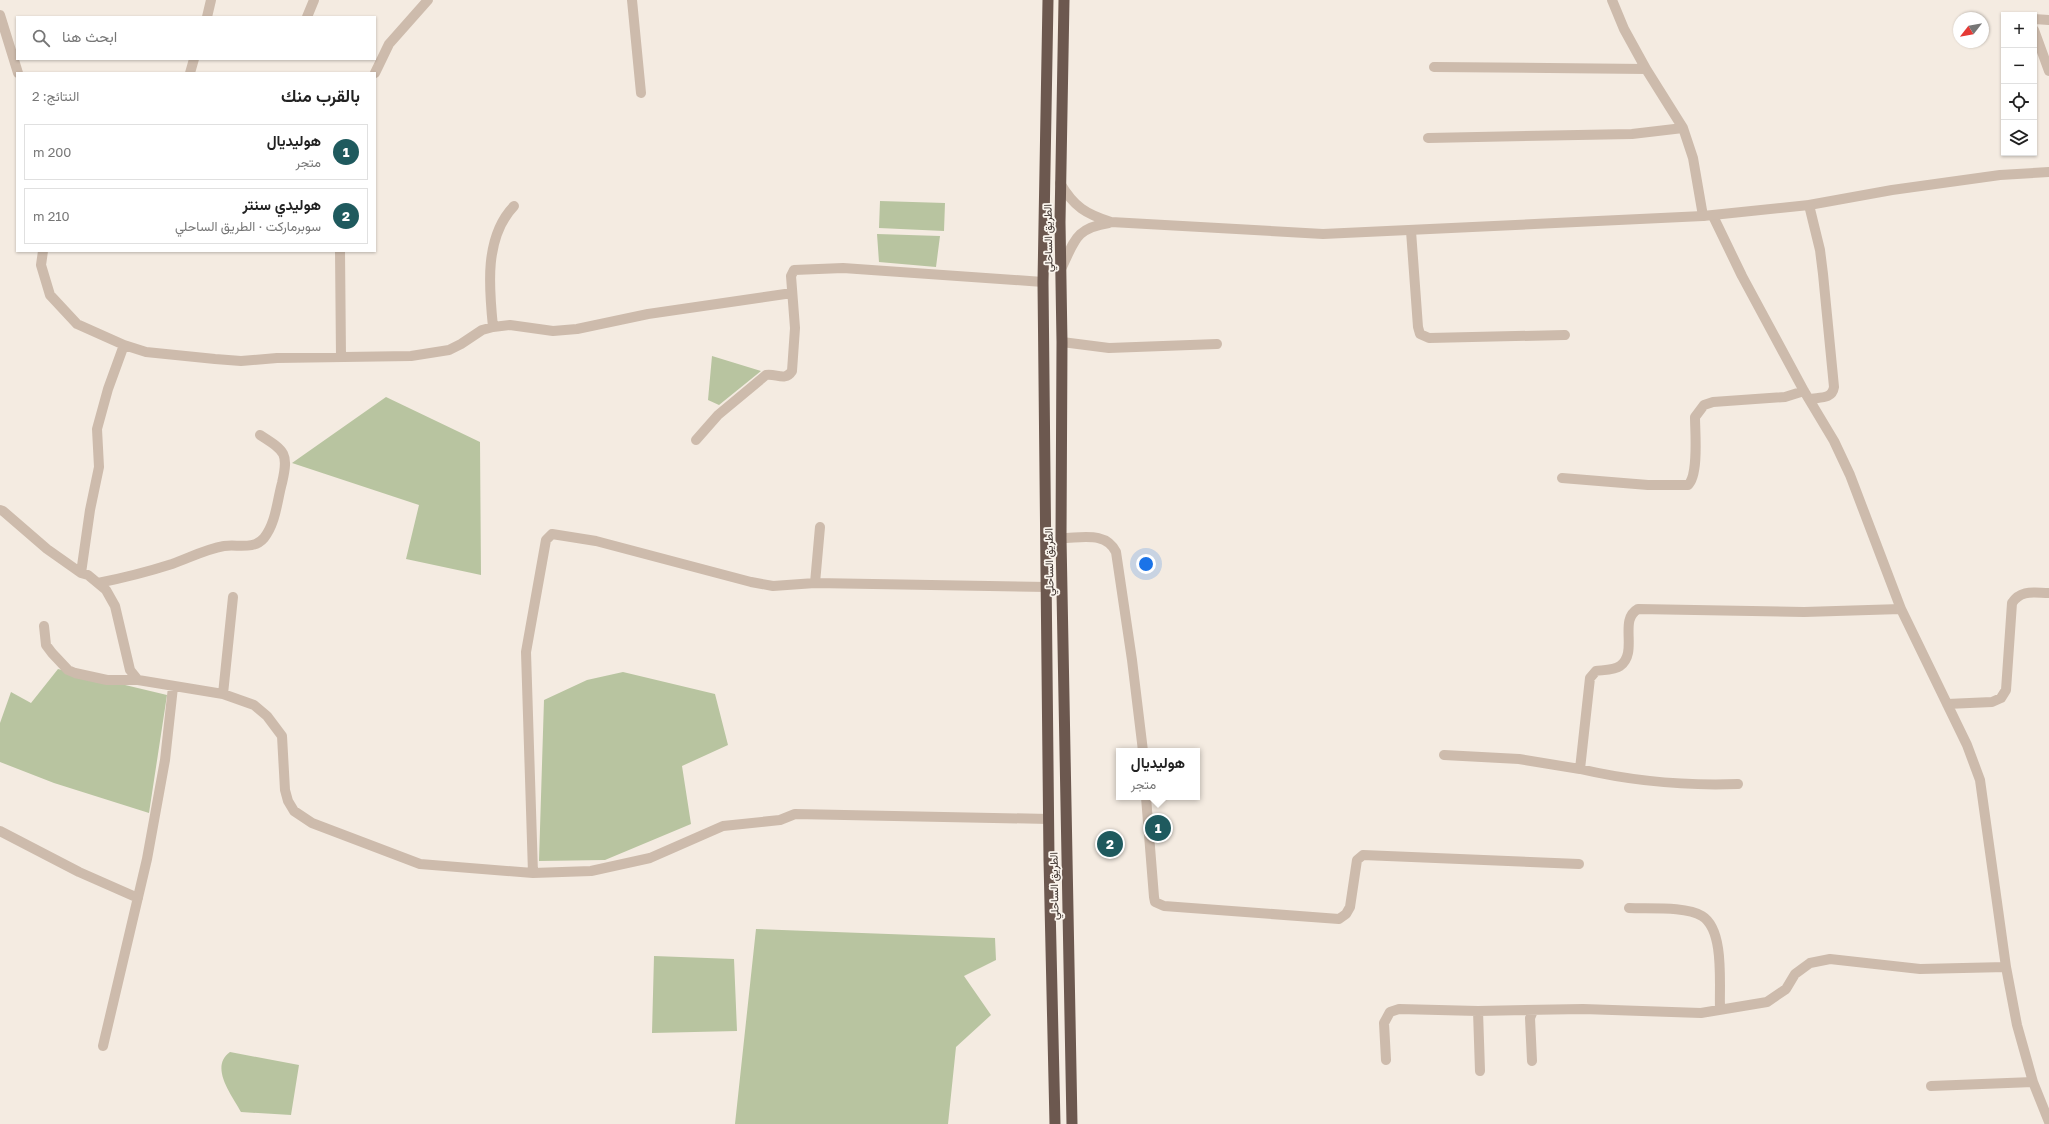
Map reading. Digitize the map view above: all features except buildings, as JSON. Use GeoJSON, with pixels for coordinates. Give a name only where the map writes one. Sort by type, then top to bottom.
{"type":"FeatureCollection","features":[{"type":"Feature","properties":{"kind":"highway","name":"الطريق الساحلي"},"geometry":{"type":"LineString","coordinates":[[1048,0],[1042,282],[1048,587],[1049,819],[1055,1124]]}},
{"type":"Feature","properties":{"kind":"highway","name":"الطريق الساحلي"},"geometry":{"type":"LineString","coordinates":[[1064,0],[1060,182],[1062,267],[1061,538],[1072,1124]]}},
{"type":"Feature","properties":{"kind":"street"},"geometry":{"type":"LineString","coordinates":[[207,16],[212,0]]}},
{"type":"Feature","properties":{"kind":"street"},"geometry":{"type":"LineString","coordinates":[[307,16],[314,0]]}},
{"type":"Feature","properties":{"kind":"street"},"geometry":{"type":"LineString","coordinates":[[375,72],[389,44],[428,0]]}},
{"type":"Feature","properties":{"kind":"street"},"geometry":{"type":"LineString","coordinates":[[632,0],[641,93]]}},
{"type":"Feature","properties":{"kind":"street"},"geometry":{"type":"LineString","coordinates":[[1612,0],[1624,29],[1646,69],[1683,128],[1693,158],[1708,216],[1735,262],[1806,395],[1834,440],[1850,475],[1900,609],[1967,745],[1980,780],[2006,967],[2017,1025],[2033,1082],[2049,1121]]}},
{"type":"Feature","properties":{"kind":"street"},"geometry":{"type":"LineString","coordinates":[[0,15],[18,72]]}},
{"type":"Feature","properties":{"kind":"street"},"geometry":{"type":"LineString","coordinates":[[2037,19],[2049,20]]}},
{"type":"Feature","properties":{"kind":"street"},"geometry":{"type":"LineString","coordinates":[[2037,38],[2049,71]]}},
{"type":"Feature","properties":{"kind":"street"},"geometry":{"type":"LineString","coordinates":[[190,72],[194,60]]}},
{"type":"Feature","properties":{"kind":"street"},"geometry":{"type":"LineString","coordinates":[[1434,67],[1646,69]]}},
{"type":"Feature","properties":{"kind":"street"},"geometry":{"type":"LineString","coordinates":[[1428,138],[1632,134],[1683,128]]}},
{"type":"Feature","properties":{"kind":"street"},"geometry":{"type":"LineString","coordinates":[[1062,267],[1079,234],[1092,226],[1111,222],[1323,234],[1708,216],[1808,205],[1892,190],[2000,175],[2049,172]]}},
{"type":"Feature","properties":{"kind":"street"},"geometry":{"type":"LineString","coordinates":[[1060,182],[1071,199],[1082,210],[1111,222]]}},
{"type":"Feature","properties":{"kind":"street"},"geometry":{"type":"LineString","coordinates":[[1562,478],[1648,486],[1688,485],[1692,481],[1695,457],[1694,417],[1704,405],[1713,402],[1738,402],[1806,395],[1830,396],[1833,393],[1834,387],[1824,274],[1820,250],[1808,205]]}},
{"type":"Feature","properties":{"kind":"street"},"geometry":{"type":"LineString","coordinates":[[493,327],[490,286],[494,251],[502,222],[514,206]]}},
{"type":"Feature","properties":{"kind":"street"},"geometry":{"type":"LineString","coordinates":[[1411,231],[1418,327],[1420,334],[1430,338],[1565,335]]}},
{"type":"Feature","properties":{"kind":"street"},"geometry":{"type":"LineString","coordinates":[[43,252],[41,265],[44,279],[50,294],[58,305],[77,324],[124,345],[146,352],[214,360],[241,361],[411,356],[431,354],[449,350],[482,330],[493,327],[510,326],[553,330],[577,329],[654,313],[792,293]]}},
{"type":"Feature","properties":{"kind":"street"},"geometry":{"type":"LineString","coordinates":[[340,252],[341,357]]}},
{"type":"Feature","properties":{"kind":"street"},"geometry":{"type":"LineString","coordinates":[[696,440],[715,417],[766,375],[782,377],[789,375],[792,371],[795,351],[792,272],[799,269],[843,268],[1042,282]]}},
{"type":"Feature","properties":{"kind":"street"},"geometry":{"type":"LineString","coordinates":[[1062,342],[1109,348],[1217,344]]}},
{"type":"Feature","properties":{"kind":"street"},"geometry":{"type":"LineString","coordinates":[[81,573],[90,510],[99,467],[97,429],[108,388],[124,345]]}},
{"type":"Feature","properties":{"kind":"street"},"geometry":{"type":"LineString","coordinates":[[98,583],[152,570],[225,546],[257,544],[264,538],[271,527],[286,468],[285,455],[276,445],[260,435]]}},
{"type":"Feature","properties":{"kind":"street"},"geometry":{"type":"LineString","coordinates":[[0,510],[4,511],[47,549],[81,573],[88,575],[106,590],[115,606],[125,657],[130,670],[138,680]]}},
{"type":"Feature","properties":{"kind":"street"},"geometry":{"type":"LineString","coordinates":[[815,583],[820,526]]}},
{"type":"Feature","properties":{"kind":"street"},"geometry":{"type":"LineString","coordinates":[[533,873],[526,652],[546,540],[548,536],[552,534],[596,541],[751,582],[773,586],[815,583],[1048,587]]}},
{"type":"Feature","properties":{"kind":"street"},"geometry":{"type":"LineString","coordinates":[[1061,538],[1101,538],[1110,543],[1116,552],[1132,660],[1143,748]]}},
{"type":"Feature","properties":{"kind":"street"},"geometry":{"type":"LineString","coordinates":[[1947,704],[1992,702],[2001,698],[2006,690],[2012,603],[2017,596],[2025,593],[2049,593]]}},
{"type":"Feature","properties":{"kind":"street"},"geometry":{"type":"LineString","coordinates":[[223,694],[233,597]]}},
{"type":"Feature","properties":{"kind":"street"},"geometry":{"type":"LineString","coordinates":[[1580,769],[1590,678],[1596,671],[1619,667],[1626,660],[1629,653],[1630,617],[1633,612],[1638,609],[1804,612],[1900,609]]}},
{"type":"Feature","properties":{"kind":"street"},"geometry":{"type":"LineString","coordinates":[[44,626],[46,645],[68,670],[107,680],[138,680],[173,687],[223,694],[254,704],[278,728],[283,741],[285,790],[288,801],[294,811],[312,823],[420,864],[533,873],[591,871],[650,858],[723,826],[780,820],[795,814],[1049,819]]}},
{"type":"Feature","properties":{"kind":"street"},"geometry":{"type":"LineString","coordinates":[[103,1046],[138,898],[165,760],[173,687]]}},
{"type":"Feature","properties":{"kind":"street"},"geometry":{"type":"LineString","coordinates":[[1444,755],[1519,759],[1580,769],[1637,781],[1712,785],[1738,784]]}},
{"type":"Feature","properties":{"kind":"street"},"geometry":{"type":"LineString","coordinates":[[1146,800],[1154,896],[1155,902],[1159,905],[1339,919],[1346,914],[1350,906],[1357,860],[1363,855],[1579,864]]}},
{"type":"Feature","properties":{"kind":"street"},"geometry":{"type":"LineString","coordinates":[[0,831],[79,872],[138,898]]}},
{"type":"Feature","properties":{"kind":"street"},"geometry":{"type":"LineString","coordinates":[[1629,908],[1685,911],[1702,916],[1713,929],[1718,943],[1720,1009]]}},
{"type":"Feature","properties":{"kind":"street"},"geometry":{"type":"LineString","coordinates":[[1386,1060],[1384,1023],[1390,1012],[1399,1009],[1533,1011],[1583,1009],[1683,1013],[1766,1002],[1786,989],[1795,974],[1810,963],[1830,959],[1920,969],[2006,967]]}},
{"type":"Feature","properties":{"kind":"street"},"geometry":{"type":"LineString","coordinates":[[1478,1011],[1480,1070]]}},
{"type":"Feature","properties":{"kind":"street"},"geometry":{"type":"LineString","coordinates":[[1532,1061],[1530,1018],[1533,1011]]}},
{"type":"Feature","properties":{"kind":"street"},"geometry":{"type":"LineString","coordinates":[[1931,1086],[2033,1082]]}},
{"type":"Feature","properties":{"kind":"green space"},"geometry":{"type":"Polygon","coordinates":[[[880,201],[945,203],[944,231],[879,228],[880,201]]]}},
{"type":"Feature","properties":{"kind":"green space"},"geometry":{"type":"Polygon","coordinates":[[[877,234],[940,236],[936,267],[879,262],[877,234]]]}},
{"type":"Feature","properties":{"kind":"green space"},"geometry":{"type":"Polygon","coordinates":[[[712,356],[761,371],[719,405],[708,400],[712,356]]]}},
{"type":"Feature","properties":{"kind":"green space"},"geometry":{"type":"Polygon","coordinates":[[[386,397],[480,442],[481,575],[406,559],[419,505],[292,463],[386,397]]]}},
{"type":"Feature","properties":{"kind":"green space"},"geometry":{"type":"Polygon","coordinates":[[[58,669],[167,695],[149,813],[54,783],[0,762],[0,723],[11,692],[31,703],[58,669]]]}},
{"type":"Feature","properties":{"kind":"green space"},"geometry":{"type":"Polygon","coordinates":[[[623,672],[715,694],[728,745],[682,766],[691,824],[605,860],[539,861],[544,700],[587,680],[623,672]]]}},
{"type":"Feature","properties":{"kind":"green space"},"geometry":{"type":"Polygon","coordinates":[[[756,929],[995,938],[996,960],[964,976],[991,1015],[956,1047],[948,1124],[735,1124],[756,929]]]}},
{"type":"Feature","properties":{"kind":"green space"},"geometry":{"type":"Polygon","coordinates":[[[654,956],[734,959],[737,1031],[652,1033],[654,956]]]}},
{"type":"Feature","properties":{"kind":"green space"},"geometry":{"type":"Polygon","coordinates":[[[230,1052],[299,1065],[291,1115],[241,1112],[228,1090],[222,1073],[224,1058],[230,1052]]]}},
{"type":"Feature","properties":{"kind":"place","name":"هوليديال"},"geometry":{"type":"Point","coordinates":[1158,828]}},
{"type":"Feature","properties":{"kind":"place","name":"هوليدي سنتر"},"geometry":{"type":"Point","coordinates":[1110,844]}}]}
